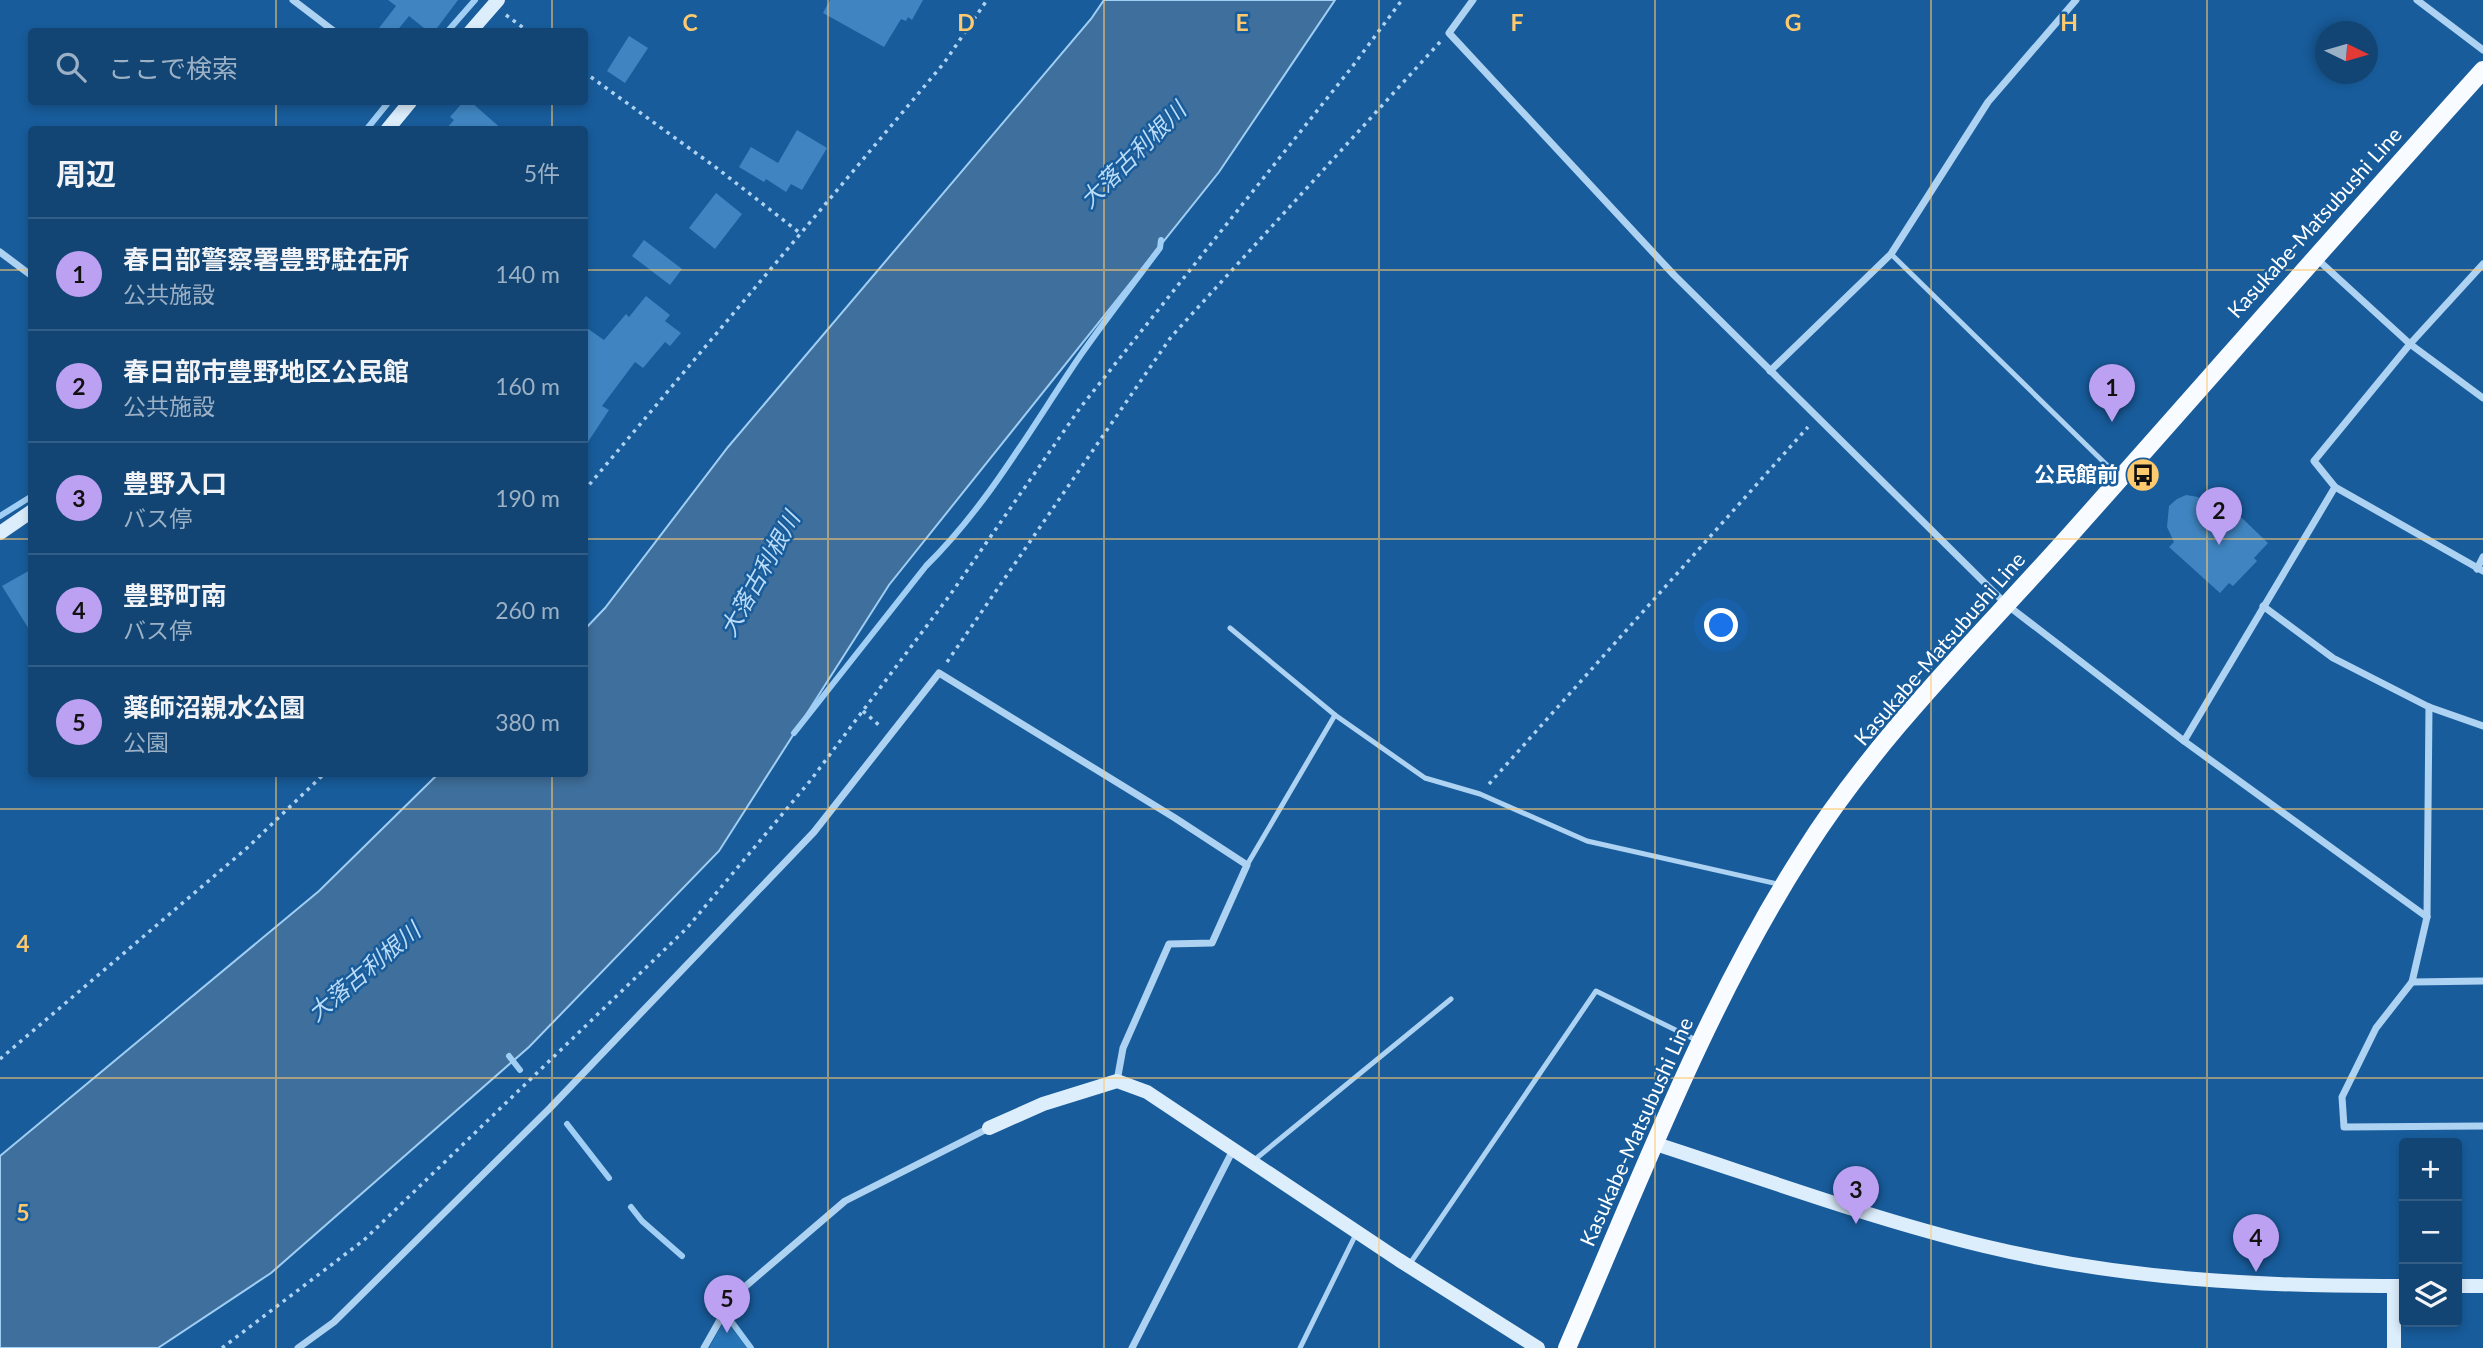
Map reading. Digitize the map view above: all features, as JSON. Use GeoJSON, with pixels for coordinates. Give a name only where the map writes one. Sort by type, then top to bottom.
{"type":"FeatureCollection","features":[{"type":"Feature","properties":{"kind":"main road","name":"Kasukabe-Matsubushi Line"},"geometry":{"type":"LineString","coordinates":[[1567,1348],[1699,1042],[1783,886],[1830,814],[1907,715],[2121,478],[2314,256],[2483,70]]}},
{"type":"Feature","properties":{"kind":"street"},"geometry":{"type":"LineString","coordinates":[[293,0],[330,28]]}},
{"type":"Feature","properties":{"kind":"street"},"geometry":{"type":"LineString","coordinates":[[1473,0],[1449,33],[1674,275],[2007,605],[2185,741],[2427,917]]}},
{"type":"Feature","properties":{"kind":"street"},"geometry":{"type":"LineString","coordinates":[[1770,371],[1891,254],[1988,102],[2076,0]]}},
{"type":"Feature","properties":{"kind":"street"},"geometry":{"type":"LineString","coordinates":[[2417,0],[2483,50]]}},
{"type":"Feature","properties":{"kind":"street"},"geometry":{"type":"LineString","coordinates":[[473,28],[495,3]]}},
{"type":"Feature","properties":{"kind":"street"},"geometry":{"type":"LineString","coordinates":[[390,126],[408,105]]}},
{"type":"Feature","properties":{"kind":"street"},"geometry":{"type":"LineString","coordinates":[[0,252],[28,273]]}},
{"type":"Feature","properties":{"kind":"street"},"geometry":{"type":"LineString","coordinates":[[2314,256],[2410,344],[2483,398]]}},
{"type":"Feature","properties":{"kind":"street"},"geometry":{"type":"LineString","coordinates":[[2483,264],[2410,344],[2314,461],[2335,487],[2480,570],[2483,557]]}},
{"type":"Feature","properties":{"kind":"street"},"geometry":{"type":"LineString","coordinates":[[2185,741],[2335,487]]}},
{"type":"Feature","properties":{"kind":"street"},"geometry":{"type":"LineString","coordinates":[[0,533],[28,514]]}},
{"type":"Feature","properties":{"kind":"street"},"geometry":{"type":"LineString","coordinates":[[2263,606],[2333,658],[2429,707],[2483,726]]}},
{"type":"Feature","properties":{"kind":"street"},"geometry":{"type":"LineString","coordinates":[[298,1348],[334,1322],[550,1108],[814,832],[939,673],[1175,818],[1247,866],[1212,943],[1169,944],[1123,1048],[1117,1081]]}},
{"type":"Feature","properties":{"kind":"street"},"geometry":{"type":"LineString","coordinates":[[2429,707],[2427,917],[2412,982],[2376,1028],[2342,1097],[2344,1127],[2483,1126]]}},
{"type":"Feature","properties":{"kind":"street"},"geometry":{"type":"LineString","coordinates":[[2412,982],[2483,981]]}},
{"type":"Feature","properties":{"kind":"street"},"geometry":{"type":"LineString","coordinates":[[704,1348],[732,1299],[845,1201],[989,1128],[1043,1104],[1117,1081],[1147,1092],[1538,1348]]}},
{"type":"Feature","properties":{"kind":"street"},"geometry":{"type":"LineString","coordinates":[[1656,1144],[1907,1225],[2050,1260],[2117,1271],[2202,1280],[2399,1286],[2394,1348]]}},
{"type":"Feature","properties":{"kind":"street"},"geometry":{"type":"LineString","coordinates":[[1132,1348],[1234,1150]]}},
{"type":"Feature","properties":{"kind":"street"},"geometry":{"type":"LineString","coordinates":[[2462,1286],[2483,1286]]}},
{"type":"Feature","properties":{"kind":"lane"},"geometry":{"type":"LineString","coordinates":[[1891,254],[2121,478]]}},
{"type":"Feature","properties":{"kind":"lane"},"geometry":{"type":"LineString","coordinates":[[1230,628],[1335,715],[1425,778],[1480,794],[1587,841],[1783,886]]}},
{"type":"Feature","properties":{"kind":"lane"},"geometry":{"type":"LineString","coordinates":[[1247,866],[1335,715]]}},
{"type":"Feature","properties":{"kind":"lane"},"geometry":{"type":"LineString","coordinates":[[1409,1265],[1596,991],[1699,1042]]}},
{"type":"Feature","properties":{"kind":"lane"},"geometry":{"type":"LineString","coordinates":[[1253,1162],[1451,999]]}},
{"type":"Feature","properties":{"kind":"lane"},"geometry":{"type":"LineString","coordinates":[[1300,1348],[1357,1231]]}},
{"type":"Feature","properties":{"kind":"path"},"geometry":{"type":"LineString","coordinates":[[588,486],[944,63],[987,0]]}},
{"type":"Feature","properties":{"kind":"path"},"geometry":{"type":"LineString","coordinates":[[222,1348],[364,1240],[687,928],[810,781],[950,595],[1080,408],[1352,67],[1402,0]]}},
{"type":"Feature","properties":{"kind":"path"},"geometry":{"type":"LineString","coordinates":[[495,3],[524,28]]}},
{"type":"Feature","properties":{"kind":"path"},"geometry":{"type":"LineString","coordinates":[[939,673],[1171,337],[1449,33]]}},
{"type":"Feature","properties":{"kind":"path"},"geometry":{"type":"LineString","coordinates":[[588,75],[718,169],[800,233]]}},
{"type":"Feature","properties":{"kind":"path"},"geometry":{"type":"LineString","coordinates":[[1480,794],[1816,417]]}},
{"type":"Feature","properties":{"kind":"path"},"geometry":{"type":"LineString","coordinates":[[863,711],[890,735]]}},
{"type":"Feature","properties":{"kind":"path"},"geometry":{"type":"LineString","coordinates":[[0,1059],[247,848],[321,777]]}},
{"type":"Feature","properties":{"kind":"shaded area"},"geometry":{"type":"Polygon","coordinates":[[[725,1319],[747,1348],[709,1348],[725,1319]]]}},
{"type":"Feature","properties":{"kind":"water","name":"大落古利根川"},"geometry":{"type":"Polygon","coordinates":[[[1104,0],[1335,0],[1219,172],[889,585],[719,851],[529,1047],[271,1273],[158,1348],[0,1348],[0,1156],[319,891],[435,777],[588,777],[588,626],[605,608],[728,447],[1091,19],[1104,0]]]}},
{"type":"Feature","properties":{"kind":"building"},"geometry":{"type":"Polygon","coordinates":[[[388,0],[458,0],[437,28],[424,28],[409,16],[399,28],[379,28],[396,6],[388,0]]]}},
{"type":"Feature","properties":{"kind":"building"},"geometry":{"type":"Polygon","coordinates":[[[830,0],[923,0],[912,20],[908,17],[906,21],[901,19],[884,47],[823,13],[830,0]]]}},
{"type":"Feature","properties":{"kind":"building"},"geometry":{"type":"Polygon","coordinates":[[[629,36],[648,48],[625,83],[607,71],[629,36]]]}},
{"type":"Feature","properties":{"kind":"building"},"geometry":{"type":"Polygon","coordinates":[[[460,105],[474,105],[498,126],[449,126],[454,120],[450,117],[460,105]]]}},
{"type":"Feature","properties":{"kind":"building"},"geometry":{"type":"Polygon","coordinates":[[[797,130],[827,148],[802,190],[791,184],[786,192],[739,167],[751,147],[778,163],[797,130]]]}},
{"type":"Feature","properties":{"kind":"building"},"geometry":{"type":"Polygon","coordinates":[[[716,193],[742,214],[715,249],[689,228],[716,193]]]}},
{"type":"Feature","properties":{"kind":"building"},"geometry":{"type":"Polygon","coordinates":[[[644,240],[682,269],[670,285],[632,256],[644,240]]]}},
{"type":"Feature","properties":{"kind":"building"},"geometry":{"type":"Polygon","coordinates":[[[646,296],[670,315],[665,321],[681,333],[670,346],[665,342],[643,368],[635,362],[602,406],[609,410],[588,442],[588,329],[604,340],[626,314],[629,317],[646,296]]]}},
{"type":"Feature","properties":{"kind":"building"},"geometry":{"type":"Polygon","coordinates":[[[2186,495],[2198,497],[2210,504],[2218,495],[2268,543],[2254,558],[2257,561],[2233,586],[2229,583],[2220,593],[2169,547],[2174,542],[2167,527],[2169,506],[2186,495]]]}},
{"type":"Feature","properties":{"kind":"building"},"geometry":{"type":"Polygon","coordinates":[[[28,571],[28,628],[2,586],[28,571]]]}},
{"type":"Feature","properties":{"kind":"waterway"},"geometry":{"type":"LineString","coordinates":[[450,28],[475,0]]}},
{"type":"Feature","properties":{"kind":"waterway"},"geometry":{"type":"LineString","coordinates":[[369,126],[386,105]]}},
{"type":"Feature","properties":{"kind":"waterway"},"geometry":{"type":"LineString","coordinates":[[794,733],[926,566],[989,492],[1080,356],[1160,248],[1161,240]]}},
{"type":"Feature","properties":{"kind":"waterway"},"geometry":{"type":"LineString","coordinates":[[0,516],[28,498]]}},
{"type":"Feature","properties":{"kind":"waterway"},"geometry":{"type":"LineString","coordinates":[[509,1056],[520,1070]]}},
{"type":"Feature","properties":{"kind":"waterway"},"geometry":{"type":"LineString","coordinates":[[567,1124],[609,1178]]}},
{"type":"Feature","properties":{"kind":"waterway"},"geometry":{"type":"LineString","coordinates":[[631,1207],[642,1221],[682,1256]]}},
{"type":"Feature","properties":{"kind":"waterway"},"geometry":{"type":"LineString","coordinates":[[714,1298],[751,1348]]}},
{"type":"Feature","properties":{"kind":"place","name":"春日部警察署豊野駐在所"},"geometry":{"type":"Point","coordinates":[2112,422]}},
{"type":"Feature","properties":{"kind":"place","name":"公民館前"},"geometry":{"type":"Point","coordinates":[2143,475]}},
{"type":"Feature","properties":{"kind":"place","name":"春日部市豊野地区公民館"},"geometry":{"type":"Point","coordinates":[2219,545]}},
{"type":"Feature","properties":{"kind":"place","name":"豊野入口"},"geometry":{"type":"Point","coordinates":[1856,1224]}},
{"type":"Feature","properties":{"kind":"place","name":"豊野町南"},"geometry":{"type":"Point","coordinates":[2256,1272]}},
{"type":"Feature","properties":{"kind":"place","name":"薬師沼親水公園"},"geometry":{"type":"Point","coordinates":[727,1333]}}]}
